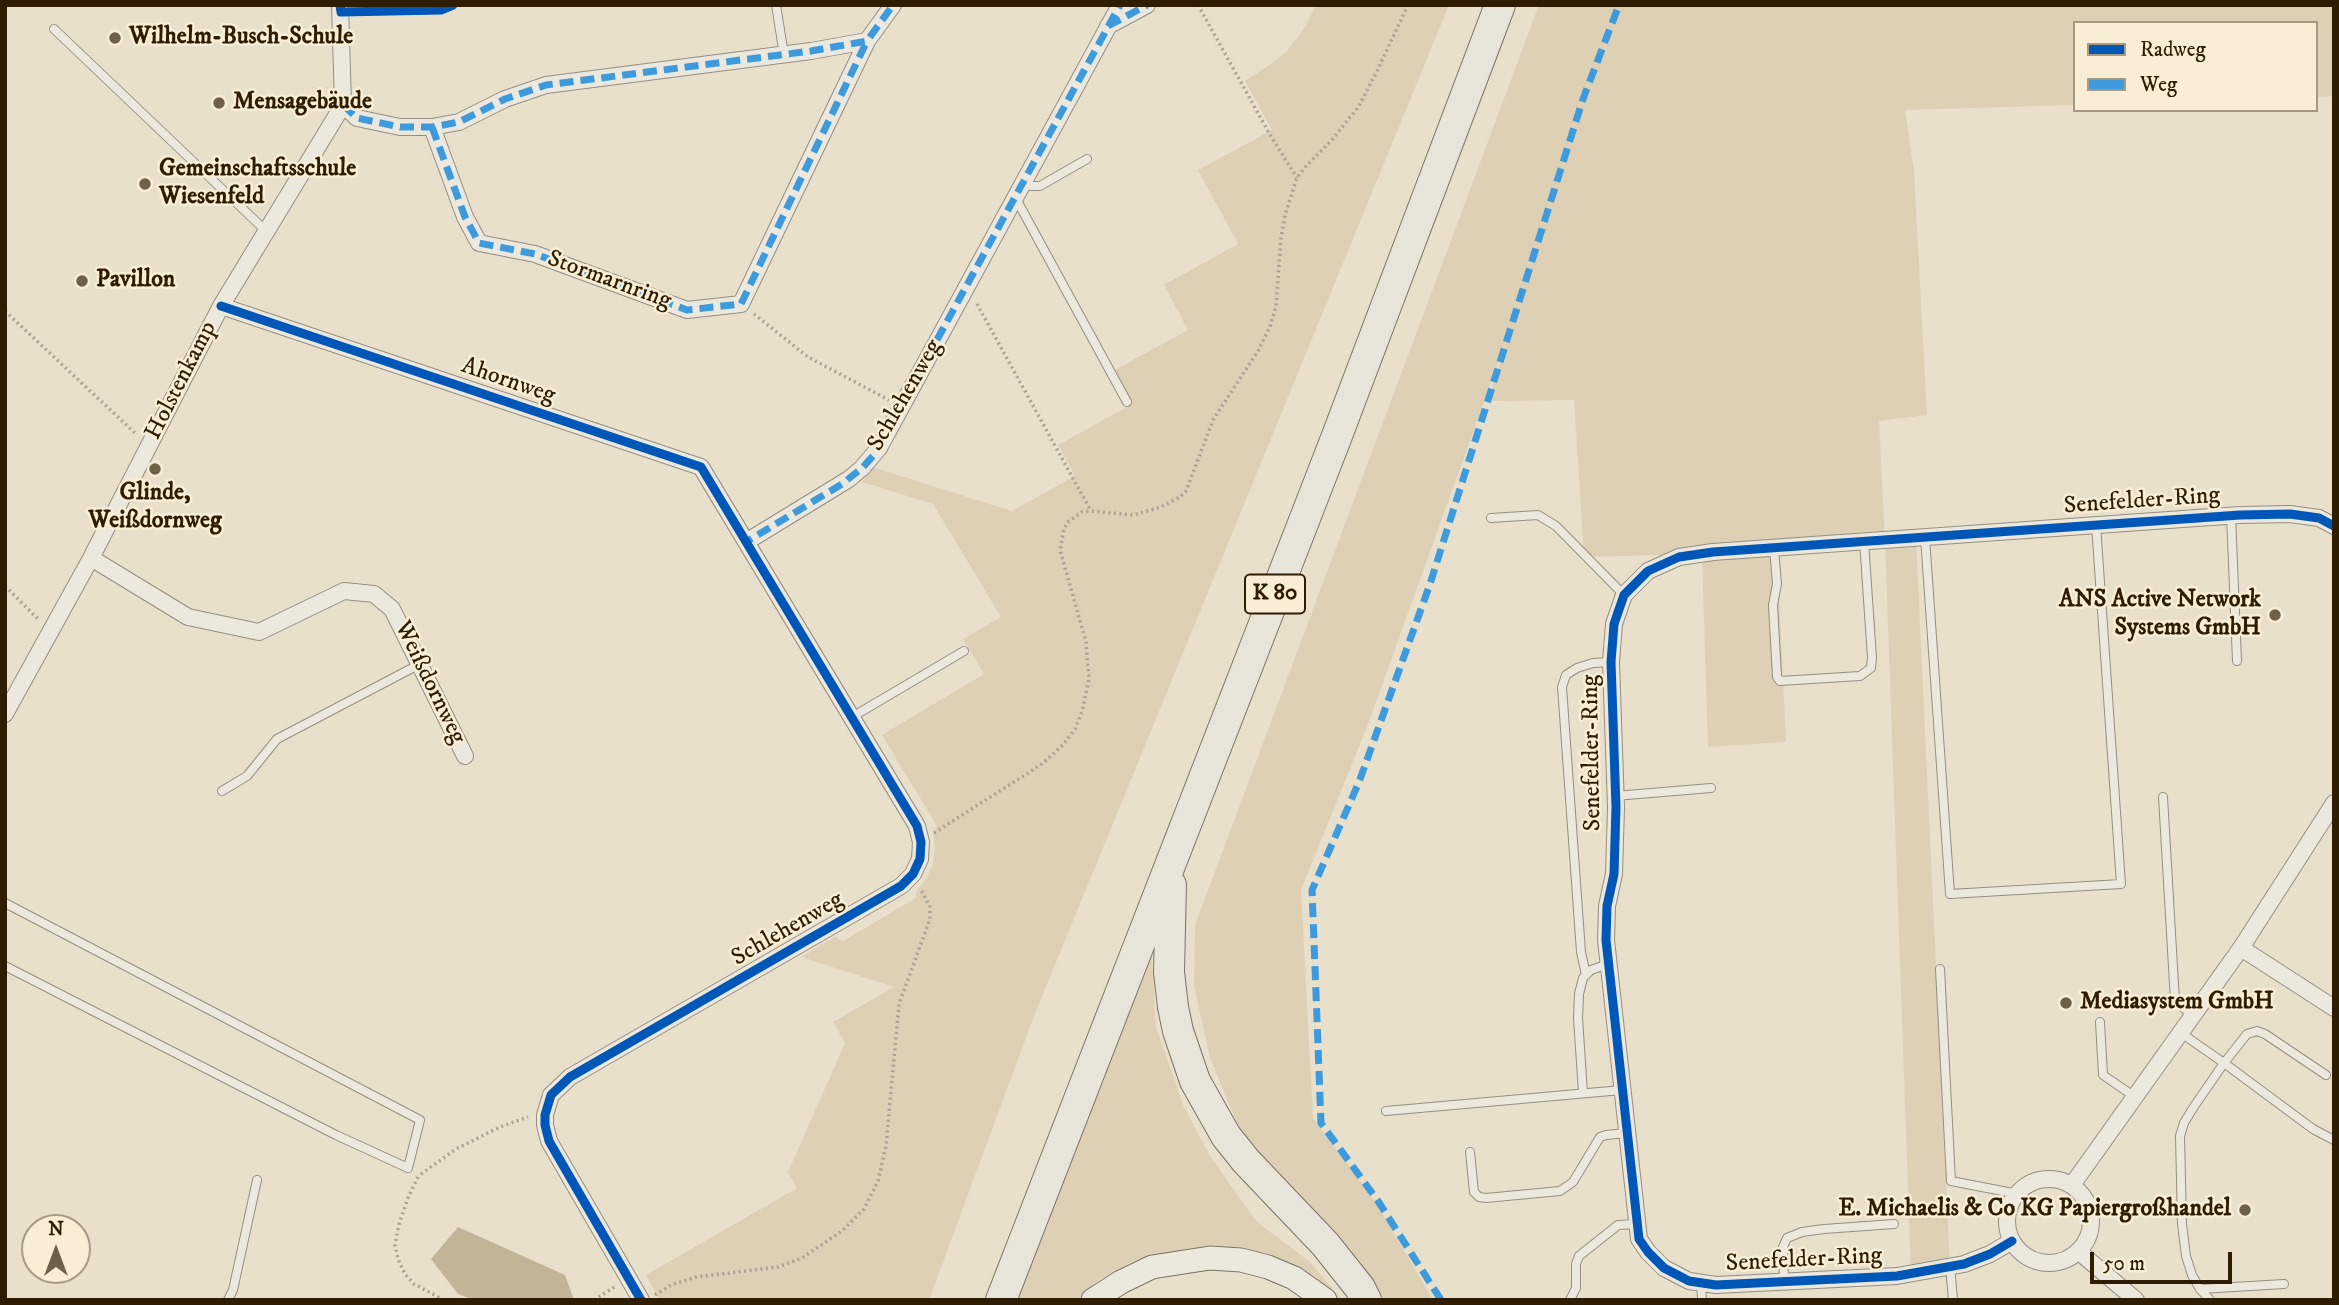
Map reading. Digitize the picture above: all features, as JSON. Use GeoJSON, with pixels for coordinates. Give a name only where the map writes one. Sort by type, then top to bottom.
{"type":"FeatureCollection","features":[{"type":"Feature","properties":{"kind":"highway","name":"K 80"},"geometry":{"type":"LineString","coordinates":[[1001,1300],[1500,5]]}},
{"type":"Feature","properties":{"kind":"highway"},"geometry":{"type":"LineString","coordinates":[[1171,862],[1169,972],[1178,1031],[1195,1081],[1226,1136],[1325,1244],[1360,1288],[1366,1300]]}},
{"type":"Feature","properties":{"kind":"main road"},"geometry":{"type":"LineString","coordinates":[[1093,1300],[1152,1266],[1210,1258],[1241,1260],[1268,1268],[1294,1278],[1325,1300]]}},
{"type":"Feature","properties":{"kind":"street"},"geometry":{"type":"LineString","coordinates":[[741,304],[867,41],[893,5]]}},
{"type":"Feature","properties":{"kind":"street","name":"Schlehenweg"},"geometry":{"type":"LineString","coordinates":[[746,542],[842,484],[862,468],[878,448],[1119,5]]}},
{"type":"Feature","properties":{"kind":"street"},"geometry":{"type":"LineString","coordinates":[[1108,26],[1147,5]]}},
{"type":"Feature","properties":{"kind":"street"},"geometry":{"type":"LineString","coordinates":[[340,8],[343,105],[357,118],[400,127],[432,127],[459,122],[505,99],[546,85],[785,55],[867,41]]}},
{"type":"Feature","properties":{"kind":"street","name":"Holstenkamp"},"geometry":{"type":"LineString","coordinates":[[5,714],[91,558],[221,306],[343,105]]}},
{"type":"Feature","properties":{"kind":"street","name":"Stormarnring"},"geometry":{"type":"LineString","coordinates":[[432,127],[465,217],[479,243],[534,254],[687,310],[741,304]]}},
{"type":"Feature","properties":{"kind":"street","name":"Ahornweg"},"geometry":{"type":"LineString","coordinates":[[221,306],[701,467],[746,542]]}},
{"type":"Feature","properties":{"kind":"street","name":"Senefelder-Ring"},"geometry":{"type":"LineString","coordinates":[[2012,1241],[1990,1254],[1964,1264],[1897,1276],[1784,1281],[1702,1292],[1689,1281],[1664,1268],[1639,1239],[1606,940],[1607,906],[1614,874],[1615,796],[1611,663],[1614,624],[1624,595],[1648,571],[1679,557],[1713,552],[2231,515],[2290,514],[2319,518],[2334,526]]}},
{"type":"Feature","properties":{"kind":"street"},"geometry":{"type":"LineString","coordinates":[[746,542],[914,821],[921,842],[920,859],[913,874]]}},
{"type":"Feature","properties":{"kind":"street","name":"Weißdornweg"},"geometry":{"type":"LineString","coordinates":[[91,558],[188,617],[259,632],[344,591],[374,594],[393,608],[465,756]]}},
{"type":"Feature","properties":{"kind":"street"},"geometry":{"type":"LineString","coordinates":[[2072,1185],[2241,948],[2334,803]]}},
{"type":"Feature","properties":{"kind":"street","name":"Schlehenweg"},"geometry":{"type":"LineString","coordinates":[[546,1110],[554,1091],[570,1077],[896,889],[913,874]]}},
{"type":"Feature","properties":{"kind":"street"},"geometry":{"type":"LineString","coordinates":[[2241,948],[2334,1008]]}},
{"type":"Feature","properties":{"kind":"street"},"geometry":{"type":"LineString","coordinates":[[546,1110],[545,1125],[549,1140],[641,1300]]}},
{"type":"Feature","properties":{"kind":"street"},"geometry":{"type":"LineString","coordinates":[[2046,1179],[2072,1185],[2088,1205],[2091,1217],[2086,1241],[2078,1251],[2055,1262],[2043,1262],[2020,1251],[2012,1241],[2008,1228],[2012,1201],[2032,1182],[2046,1179]]}},
{"type":"Feature","properties":{"kind":"street"},"geometry":{"type":"LineString","coordinates":[[2078,1251],[2136,1300]]}},
{"type":"Feature","properties":{"kind":"lane"},"geometry":{"type":"LineString","coordinates":[[776,5],[785,55]]}},
{"type":"Feature","properties":{"kind":"lane"},"geometry":{"type":"LineString","coordinates":[[54,29],[267,231]]}},
{"type":"Feature","properties":{"kind":"lane"},"geometry":{"type":"LineString","coordinates":[[1023,183],[1040,186],[1087,159]]}},
{"type":"Feature","properties":{"kind":"lane"},"geometry":{"type":"LineString","coordinates":[[1015,197],[1127,402]]}},
{"type":"Feature","properties":{"kind":"lane"},"geometry":{"type":"LineString","coordinates":[[1491,518],[1538,515],[1556,526],[1624,595]]}},
{"type":"Feature","properties":{"kind":"lane"},"geometry":{"type":"LineString","coordinates":[[2231,515],[2237,661]]}},
{"type":"Feature","properties":{"kind":"lane"},"geometry":{"type":"LineString","coordinates":[[1925,537],[1950,894],[2121,884],[2096,525]]}},
{"type":"Feature","properties":{"kind":"lane"},"geometry":{"type":"LineString","coordinates":[[1774,548],[1777,584],[1773,605],[1777,677],[1780,681],[1860,676],[1871,668],[1872,658],[1864,541]]}},
{"type":"Feature","properties":{"kind":"lane"},"geometry":{"type":"LineString","coordinates":[[852,717],[964,651]]}},
{"type":"Feature","properties":{"kind":"lane"},"geometry":{"type":"LineString","coordinates":[[1586,975],[1581,952],[1562,687],[1566,676],[1577,668],[1593,663],[1611,663]]}},
{"type":"Feature","properties":{"kind":"lane"},"geometry":{"type":"LineString","coordinates":[[222,791],[247,776],[277,739],[420,664]]}},
{"type":"Feature","properties":{"kind":"lane"},"geometry":{"type":"LineString","coordinates":[[1615,796],[1711,788]]}},
{"type":"Feature","properties":{"kind":"lane"},"geometry":{"type":"LineString","coordinates":[[2163,797],[2175,1001],[2193,1016]]}},
{"type":"Feature","properties":{"kind":"lane"},"geometry":{"type":"LineString","coordinates":[[5,903],[420,1120],[408,1168],[336,1135],[5,966]]}},
{"type":"Feature","properties":{"kind":"lane"},"geometry":{"type":"LineString","coordinates":[[1583,1093],[1579,994],[1583,978],[1591,970],[1608,964]]}},
{"type":"Feature","properties":{"kind":"lane"},"geometry":{"type":"LineString","coordinates":[[1940,969],[1951,1181],[2018,1194]]}},
{"type":"Feature","properties":{"kind":"lane"},"geometry":{"type":"LineString","coordinates":[[2100,1021],[2103,1076],[2135,1097]]}},
{"type":"Feature","properties":{"kind":"lane"},"geometry":{"type":"LineString","coordinates":[[2210,1300],[2192,1275],[2185,1246],[2180,1136],[2184,1123],[2247,1034],[2257,1031],[2265,1034],[2326,1075]]}},
{"type":"Feature","properties":{"kind":"lane"},"geometry":{"type":"LineString","coordinates":[[2181,1032],[2313,1129],[2334,1140]]}},
{"type":"Feature","properties":{"kind":"lane"},"geometry":{"type":"LineString","coordinates":[[1386,1111],[1622,1090]]}},
{"type":"Feature","properties":{"kind":"lane"},"geometry":{"type":"LineString","coordinates":[[1470,1152],[1474,1192],[1479,1197],[1560,1191],[1573,1182],[1600,1137],[1626,1133]]}},
{"type":"Feature","properties":{"kind":"lane"},"geometry":{"type":"LineString","coordinates":[[228,1300],[233,1290],[257,1180]]}},
{"type":"Feature","properties":{"kind":"lane"},"geometry":{"type":"LineString","coordinates":[[1570,1300],[1576,1288],[1576,1264],[1579,1256],[1618,1225],[1636,1224]]}},
{"type":"Feature","properties":{"kind":"lane"},"geometry":{"type":"LineString","coordinates":[[1784,1281],[1783,1247],[1787,1238],[1802,1232],[1824,1229],[1894,1224]]}},
{"type":"Feature","properties":{"kind":"lane"},"geometry":{"type":"LineString","coordinates":[[1950,1266],[1953,1300]]}},
{"type":"Feature","properties":{"kind":"lane"},"geometry":{"type":"LineString","coordinates":[[2200,1289],[2284,1284]]}},
{"type":"Feature","properties":{"kind":"path"},"geometry":{"type":"LineString","coordinates":[[340,8],[441,10],[453,5]]}},
{"type":"Feature","properties":{"kind":"path"},"geometry":{"type":"LineString","coordinates":[[1198,5],[1297,178]]}},
{"type":"Feature","properties":{"kind":"path"},"geometry":{"type":"LineString","coordinates":[[921,842],[1042,764],[1063,745],[1074,729],[1089,679],[1086,642],[1060,550],[1064,529],[1068,522],[1082,512],[1133,515],[1161,507],[1186,491],[1213,420],[1258,351],[1270,327],[1276,306],[1285,215],[1297,178],[1359,106],[1408,5]]}},
{"type":"Feature","properties":{"kind":"path"},"geometry":{"type":"LineString","coordinates":[[967,286],[1091,511]]}},
{"type":"Feature","properties":{"kind":"path"},"geometry":{"type":"LineString","coordinates":[[741,304],[808,356],[901,406]]}},
{"type":"Feature","properties":{"kind":"path"},"geometry":{"type":"LineString","coordinates":[[5,311],[149,447]]}},
{"type":"Feature","properties":{"kind":"path"},"geometry":{"type":"LineString","coordinates":[[5,586],[50,631]]}},
{"type":"Feature","properties":{"kind":"path"},"geometry":{"type":"LineString","coordinates":[[646,1300],[671,1285],[696,1277],[778,1267],[802,1258],[825,1245],[864,1209],[878,1181],[886,1146],[899,1004],[930,919],[930,906],[913,874]]}},
{"type":"Feature","properties":{"kind":"path"},"geometry":{"type":"LineString","coordinates":[[444,1300],[414,1284],[405,1274],[395,1245],[399,1224],[419,1175],[456,1149],[500,1127],[546,1110]]}},
{"type":"Feature","properties":{"kind":"path"},"geometry":{"type":"LineString","coordinates":[[594,1300],[629,1278]]}},
{"type":"Feature","properties":{"kind":"shaded area"},"geometry":{"type":"Polygon","coordinates":[[[1316,5],[1449,5],[1034,1016],[929,1300],[660,1300],[646,1275],[797,1188],[788,1172],[845,1043],[833,1022],[894,987],[801,957],[835,937],[843,941],[916,898],[917,890],[927,878],[933,863],[933,833],[937,826],[882,735],[984,674],[963,639],[1001,617],[933,504],[862,482],[872,467],[1012,511],[1075,476],[1058,445],[1132,404],[1113,371],[1188,330],[1164,285],[1238,244],[1198,170],[1272,130],[1245,81],[1287,51],[1305,27],[1316,5]]]}},
{"type":"Feature","properties":{"kind":"shaded area"},"geometry":{"type":"Polygon","coordinates":[[[1539,5],[2334,5],[2334,96],[2318,97],[2318,21],[2073,21],[2073,105],[1905,110],[1914,171],[1927,415],[1879,421],[1885,540],[1777,548],[1786,742],[1708,747],[1702,554],[1584,557],[1574,400],[1488,401],[1508,335],[1367,727],[1301,890],[1313,1118],[1377,1204],[1433,1300],[1384,1300],[1342,1240],[1246,1145],[1210,1058],[1194,986],[1195,925],[1539,5]]]}},
{"type":"Feature","properties":{"kind":"shaded area"},"geometry":{"type":"Polygon","coordinates":[[[1916,538],[1950,1266],[1911,1274],[1885,540],[1916,538]]]}},
{"type":"Feature","properties":{"kind":"shaded area"},"geometry":{"type":"Polygon","coordinates":[[[1151,947],[1156,1027],[1184,1107],[1210,1156],[1256,1221],[1310,1262],[1342,1300],[1335,1300],[1239,1252],[1187,1249],[1135,1260],[1100,1279],[1078,1300],[1014,1300],[1151,947]]]}},
{"type":"Feature","properties":{"kind":"shaded area"},"geometry":{"type":"Polygon","coordinates":[[[458,1227],[565,1275],[574,1300],[474,1300],[458,1294],[431,1259],[458,1227]]]}},
{"type":"Feature","properties":{"kind":"marked path"},"geometry":{"type":"LineString","coordinates":[[343,105],[357,118],[400,127],[432,127],[459,122],[505,99],[546,85],[811,51],[867,41],[893,5]]}},
{"type":"Feature","properties":{"kind":"marked path"},"geometry":{"type":"LineString","coordinates":[[742,536],[746,542],[842,484],[874,455],[1120,5]]}},
{"type":"Feature","properties":{"kind":"marked path"},"geometry":{"type":"LineString","coordinates":[[1108,26],[1147,5]]}},
{"type":"Feature","properties":{"kind":"marked path"},"geometry":{"type":"LineString","coordinates":[[1441,1300],[1378,1201],[1321,1123],[1312,890],[1359,782],[1430,584],[1583,99],[1619,5]]}},
{"type":"Feature","properties":{"kind":"marked path"},"geometry":{"type":"LineString","coordinates":[[432,127],[465,217],[479,243],[535,254],[687,310],[741,304],[867,41]]}},
{"type":"Feature","properties":{"kind":"cycle path"},"geometry":{"type":"LineString","coordinates":[[340,5],[341,12],[441,10],[453,5]]}},
{"type":"Feature","properties":{"kind":"cycle path"},"geometry":{"type":"LineString","coordinates":[[221,306],[701,467],[917,826],[921,842],[920,859],[913,874],[901,886],[570,1077],[551,1095],[545,1115],[549,1141],[641,1300]]}},
{"type":"Feature","properties":{"kind":"cycle path"},"geometry":{"type":"LineString","coordinates":[[2012,1241],[1990,1254],[1964,1264],[1897,1276],[1716,1285],[1689,1281],[1664,1268],[1639,1239],[1606,940],[1607,906],[1614,874],[1616,807],[1611,662],[1614,624],[1624,595],[1648,571],[1679,557],[1713,552],[2240,515],[2290,514],[2319,518],[2334,526]]}},
{"type":"Feature","properties":{"kind":"place","name":"Wilhelm-Busch-Schule"},"geometry":{"type":"Point","coordinates":[115,38]}},
{"type":"Feature","properties":{"kind":"place","name":"Mensagebäude"},"geometry":{"type":"Point","coordinates":[219,103]}},
{"type":"Feature","properties":{"kind":"place","name":"Gemeinschaftsschule Wiesenfeld"},"geometry":{"type":"Point","coordinates":[145,184]}},
{"type":"Feature","properties":{"kind":"place","name":"Pavillon"},"geometry":{"type":"Point","coordinates":[82,281]}},
{"type":"Feature","properties":{"kind":"place","name":"Glinde, Weißdornweg"},"geometry":{"type":"Point","coordinates":[155,469]}},
{"type":"Feature","properties":{"kind":"place","name":"ANS Active Network Systems GmbH"},"geometry":{"type":"Point","coordinates":[2275,615]}},
{"type":"Feature","properties":{"kind":"place","name":"Mediasystem GmbH"},"geometry":{"type":"Point","coordinates":[2066,1003]}},
{"type":"Feature","properties":{"kind":"place","name":"E. Michaelis & Co KG Papiergroßhandel"},"geometry":{"type":"Point","coordinates":[2245,1210]}}]}
